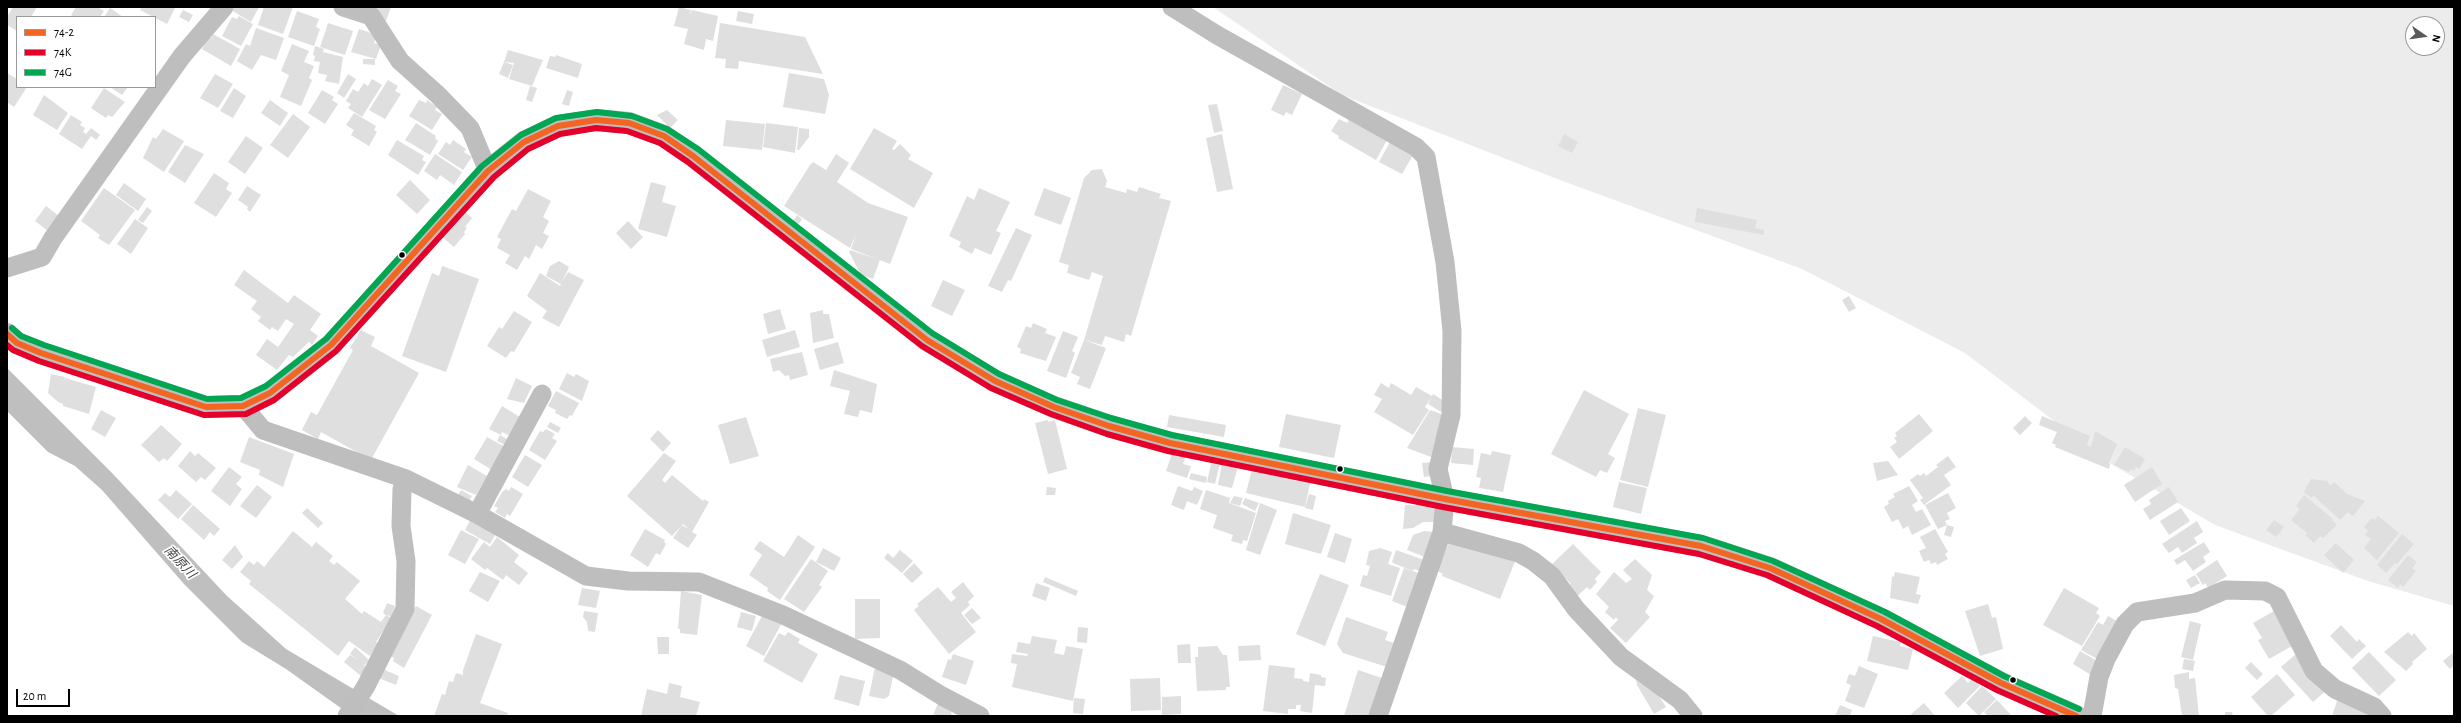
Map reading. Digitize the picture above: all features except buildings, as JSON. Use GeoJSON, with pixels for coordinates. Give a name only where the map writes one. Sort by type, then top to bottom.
{"type":"FeatureCollection","features":[{"type":"Feature","properties":{"kind":"main road"},"geometry":{"type":"LineString","coordinates":[[7,334],[17,343],[41,354],[206,407],[242,406],[270,393],[331,345],[488,172],[524,142],[558,126],[596,120],[629,123],[664,136],[693,156],[927,340],[995,381],[1054,407],[1109,426],[1170,443],[1445,499],[1701,546],[1770,568],[1881,619],[2001,683],[2076,716]]}},
{"type":"Feature","properties":{"kind":"street"},"geometry":{"type":"LineString","coordinates":[[7,268],[42,257],[57,231],[182,56],[224,7]]}},
{"type":"Feature","properties":{"kind":"street"},"geometry":{"type":"LineString","coordinates":[[343,7],[371,16],[400,61],[438,95],[470,128],[488,172]]}},
{"type":"Feature","properties":{"kind":"street"},"geometry":{"type":"LineString","coordinates":[[1172,7],[1217,35],[1416,147],[1426,157],[1445,262],[1452,331],[1451,415],[1438,469],[1445,499],[1442,532],[1378,716]]}},
{"type":"Feature","properties":{"kind":"street"},"geometry":{"type":"LineString","coordinates":[[477,514],[542,394]]}},
{"type":"Feature","properties":{"kind":"street"},"geometry":{"type":"LineString","coordinates":[[242,406],[263,430],[406,479],[477,514],[586,576],[628,582],[699,582],[783,615],[900,670],[942,696],[980,716]]}},
{"type":"Feature","properties":{"kind":"street"},"geometry":{"type":"LineString","coordinates":[[347,716],[366,686],[405,608],[406,561],[401,526],[402,489],[406,479]]}},
{"type":"Feature","properties":{"kind":"street"},"geometry":{"type":"LineString","coordinates":[[1442,532],[1519,553],[1533,561],[1552,576],[1576,609],[1621,657],[1680,700],[1693,716]]}},
{"type":"Feature","properties":{"kind":"street"},"geometry":{"type":"LineString","coordinates":[[2092,716],[2096,689],[2104,665],[2125,624],[2136,612],[2195,603],[2225,590],[2243,588],[2265,591],[2277,597],[2314,670],[2335,689],[2374,707],[2381,716]]}},
{"type":"Feature","properties":{"kind":"shaded area"},"geometry":{"type":"Polygon","coordinates":[[[1213,7],[2454,7],[2454,606],[2368,581],[2215,525],[2108,462],[1965,353],[1802,269],[1560,180],[1342,95],[1213,7]]]}},
{"type":"Feature","properties":{"kind":"water","name":"南原川"},"geometry":{"type":"Polygon","coordinates":[[[7,368],[113,474],[226,595],[286,649],[399,716],[352,716],[286,669],[242,642],[184,584],[102,490],[75,466],[48,452],[7,411],[7,368]]]}},
{"type":"Feature","properties":{"kind":"transit line","name":"74G"},"geometry":{"type":"LineString","coordinates":[[12,328],[21,336],[44,345],[207,399],[241,398],[266,386],[326,339],[482,166],[521,135],[556,118],[597,112],[632,116],[667,129],[698,149],[932,333],[999,374],[1057,400],[1111,418],[1172,435],[1447,491],[1703,538],[1773,561],[1885,612],[2004,676],[2079,709]]}},
{"type":"Feature","properties":{"kind":"transit line","name":"74-2"},"geometry":{"type":"LineString","coordinates":[[7,334],[17,343],[41,353],[206,407],[243,406],[270,393],[331,345],[488,171],[524,142],[558,126],[596,120],[629,123],[664,136],[693,156],[927,340],[995,381],[1054,407],[1109,426],[1170,443],[1445,499],[1701,546],[1770,568],[1881,619],[2001,683],[2076,716]]}},
{"type":"Feature","properties":{"kind":"transit line","name":"74K"},"geometry":{"type":"LineString","coordinates":[[7,345],[13,350],[39,361],[204,415],[246,414],[274,400],[336,351],[494,177],[528,149],[560,134],[596,128],[627,131],[660,143],[688,162],[922,346],[991,388],[1051,414],[1107,434],[1168,451],[1443,507],[1699,554],[1767,575],[1877,626],[1997,690],[2056,716]]}}]}
